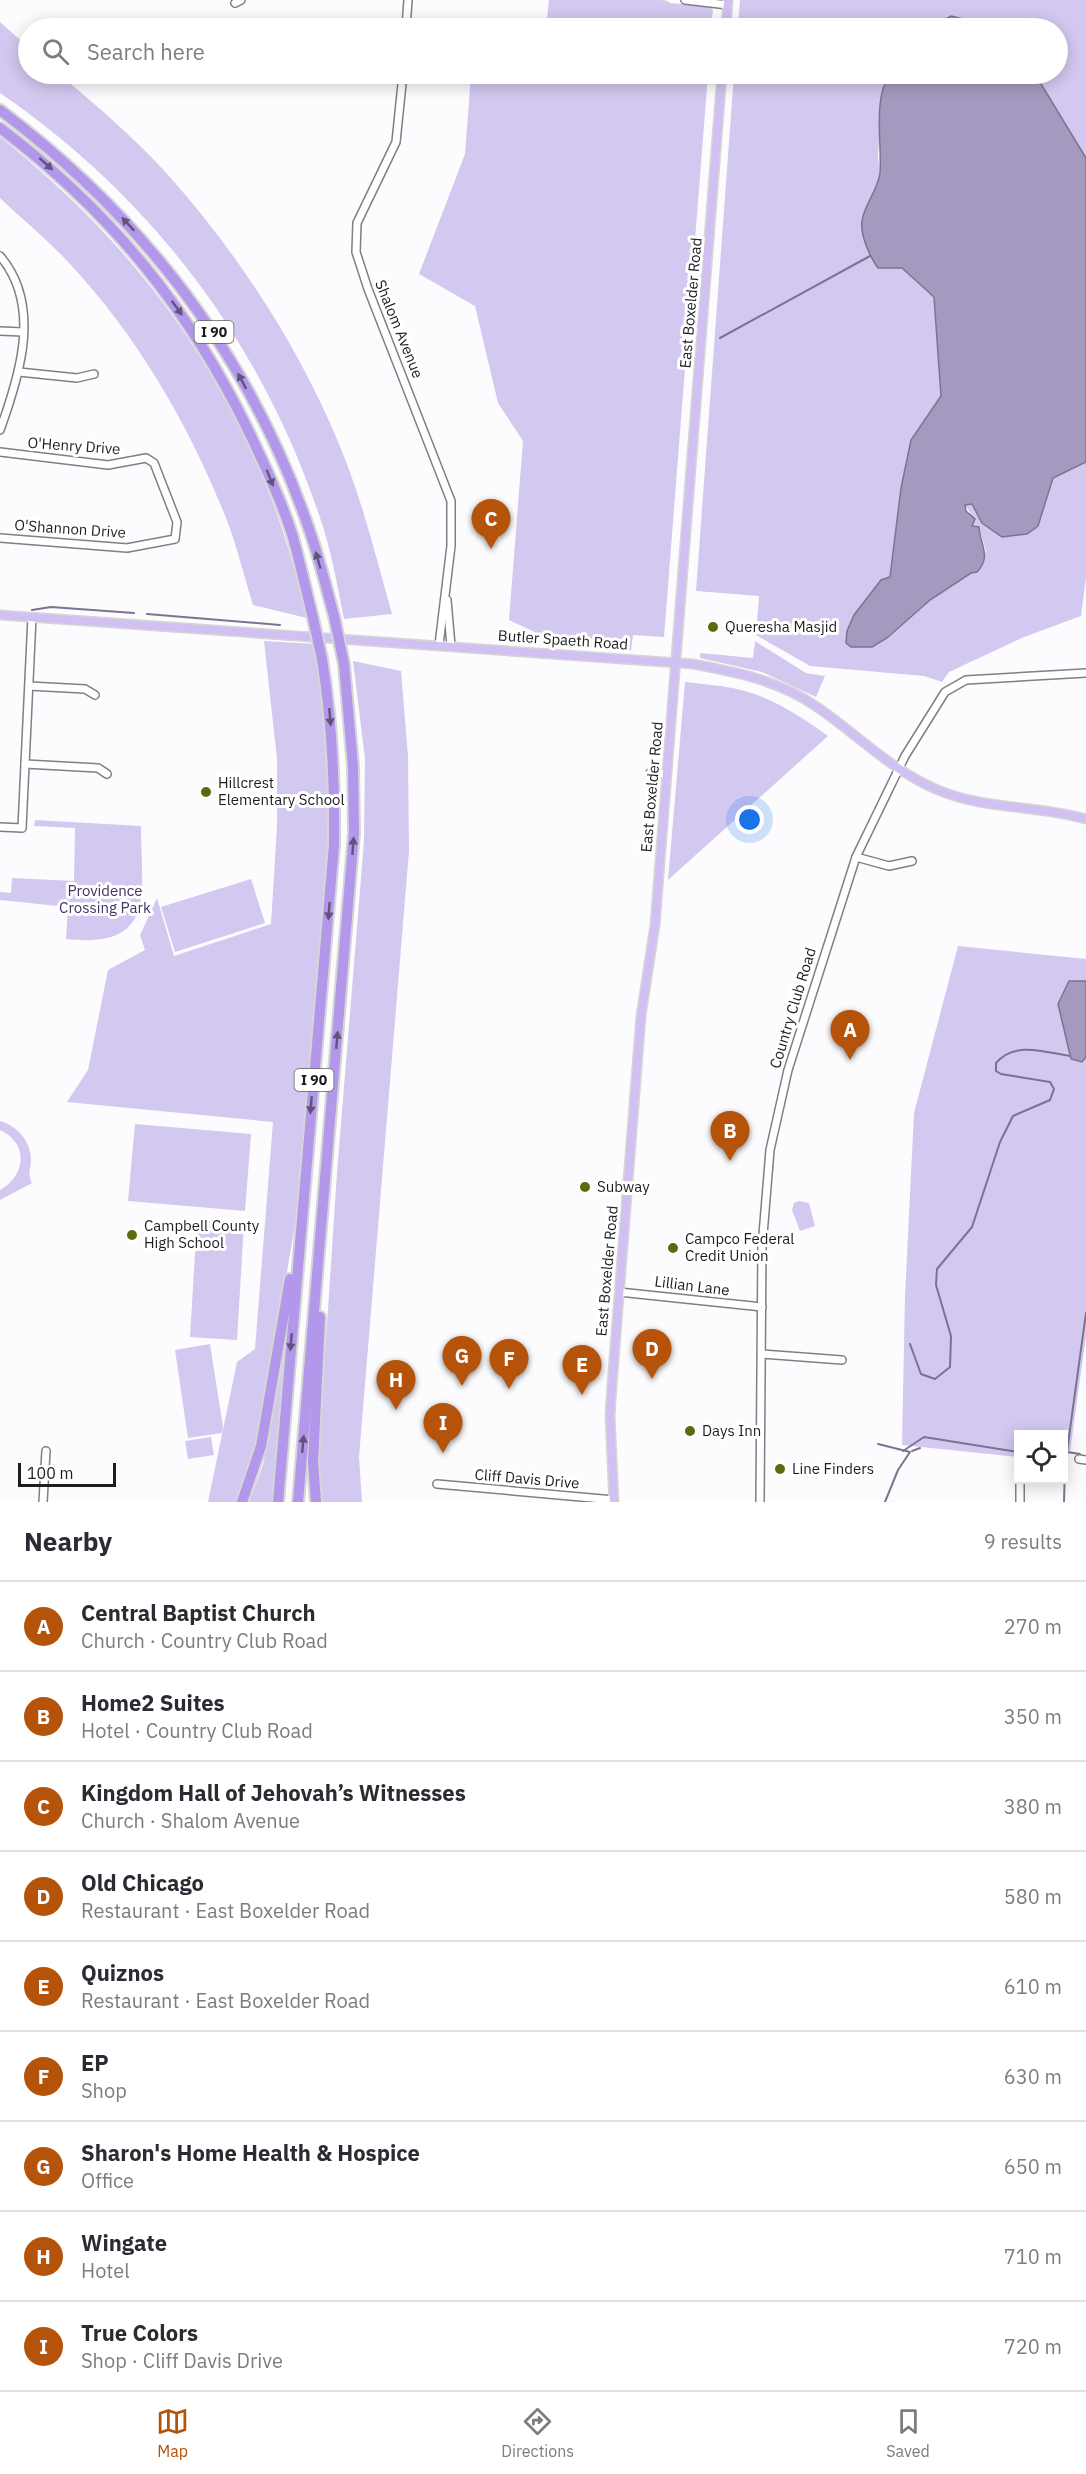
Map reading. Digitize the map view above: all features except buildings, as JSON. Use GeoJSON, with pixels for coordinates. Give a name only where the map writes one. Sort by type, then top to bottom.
{"type":"FeatureCollection","features":[{"type":"Feature","properties":{"kind":"highway","name":"I 90"},"geometry":{"type":"LineString","coordinates":[[0,110],[80,174],[123,219],[168,267],[224,346],[270,434],[309,528],[334,616],[344,664],[353,766],[354,832],[298,1502]]}},
{"type":"Feature","properties":{"kind":"highway","name":"I 90"},"geometry":{"type":"LineString","coordinates":[[3,130],[97,212],[142,261],[184,318],[229,391],[270,475],[291,534],[314,618],[329,707],[335,773],[334,845],[278,1502]]}},
{"type":"Feature","properties":{"kind":"highway","name":"I 90"},"geometry":{"type":"LineString","coordinates":[[316,1502],[313,1461],[329,1123]]}},
{"type":"Feature","properties":{"kind":"highway","name":"I 90"},"geometry":{"type":"LineString","coordinates":[[242,1502],[261,1446],[269,1407],[304,1178]]}},
{"type":"Feature","properties":{"kind":"main road"},"geometry":{"type":"LineString","coordinates":[[727,18],[728,3]]}},
{"type":"Feature","properties":{"kind":"main road","name":"East Boxelder Road"},"geometry":{"type":"LineString","coordinates":[[614,1501],[610,1416],[619,1292],[642,1005],[654,925],[721,84]]}},
{"type":"Feature","properties":{"kind":"main road","name":"Butler Spaeth Road"},"geometry":{"type":"LineString","coordinates":[[0,615],[676,662],[741,673],[790,692],[817,707],[899,770],[939,790],[965,799],[1086,819]]}},
{"type":"Feature","properties":{"kind":"street"},"geometry":{"type":"LineString","coordinates":[[407,18],[408,0]]}},
{"type":"Feature","properties":{"kind":"street"},"geometry":{"type":"LineString","coordinates":[[685,0],[728,3]]}},
{"type":"Feature","properties":{"kind":"street","name":"Shalom Avenue"},"geometry":{"type":"LineString","coordinates":[[402,84],[396,142],[357,223],[356,252],[368,289],[451,501],[452,522],[446,598],[441,614],[439,645]]}},
{"type":"Feature","properties":{"kind":"street"},"geometry":{"type":"LineString","coordinates":[[0,256],[14,273],[21,289],[24,307],[19,372],[0,430]]}},
{"type":"Feature","properties":{"kind":"street"},"geometry":{"type":"LineString","coordinates":[[0,331],[23,332]]}},
{"type":"Feature","properties":{"kind":"street"},"geometry":{"type":"LineString","coordinates":[[19,372],[77,378],[94,374]]}},
{"type":"Feature","properties":{"kind":"street","name":"O'Henry Drive"},"geometry":{"type":"LineString","coordinates":[[0,452],[108,465],[146,458],[154,463],[177,522],[175,539]]}},
{"type":"Feature","properties":{"kind":"street","name":"O'Shannon Drive"},"geometry":{"type":"LineString","coordinates":[[0,538],[127,548],[175,539]]}},
{"type":"Feature","properties":{"kind":"street","name":"Shalom Avenue"},"geometry":{"type":"LineString","coordinates":[[446,598],[450,614],[451,646]]}},
{"type":"Feature","properties":{"kind":"street"},"geometry":{"type":"LineString","coordinates":[[0,827],[22,828],[32,617]]}},
{"type":"Feature","properties":{"kind":"street","name":"Country Club Road"},"geometry":{"type":"LineString","coordinates":[[760,1502],[765,1195],[775,1120],[788,1070],[856,857],[899,770],[933,707],[945,692],[966,681],[1086,673]]}},
{"type":"Feature","properties":{"kind":"street"},"geometry":{"type":"LineString","coordinates":[[29,686],[85,689],[95,696]]}},
{"type":"Feature","properties":{"kind":"street"},"geometry":{"type":"LineString","coordinates":[[25,764],[98,768],[106,774]]}},
{"type":"Feature","properties":{"kind":"street"},"geometry":{"type":"LineString","coordinates":[[650,773],[666,774]]}},
{"type":"Feature","properties":{"kind":"street"},"geometry":{"type":"LineString","coordinates":[[856,857],[889,866],[912,861]]}},
{"type":"Feature","properties":{"kind":"street","name":"Lillian Lane"},"geometry":{"type":"LineString","coordinates":[[619,1292],[762,1307]]}},
{"type":"Feature","properties":{"kind":"street"},"geometry":{"type":"LineString","coordinates":[[762,1354],[842,1360]]}},
{"type":"Feature","properties":{"kind":"street"},"geometry":{"type":"LineString","coordinates":[[43,1502],[46,1451]]}},
{"type":"Feature","properties":{"kind":"street","name":"Cliff Davis Drive"},"geometry":{"type":"LineString","coordinates":[[437,1484],[614,1501]]}},
{"type":"Feature","properties":{"kind":"street"},"geometry":{"type":"LineString","coordinates":[[1020,1484],[1020,1502]]}},
{"type":"Feature","properties":{"kind":"green space"},"geometry":{"type":"Polygon","coordinates":[[[549,0],[661,0],[669,3],[709,6],[713,10],[712,18],[547,18],[549,0]]]}},
{"type":"Feature","properties":{"kind":"green space"},"geometry":{"type":"Polygon","coordinates":[[[740,0],[1086,0],[1086,158],[1041,84],[1068,84],[1068,18],[958,18],[951,16],[948,18],[739,18],[740,0]]]}},
{"type":"Feature","properties":{"kind":"green space"},"geometry":{"type":"Polygon","coordinates":[[[0,22],[18,38],[18,84],[71,84],[143,149],[195,206],[265,303],[286,337],[323,408],[362,507],[392,614],[344,619],[324,530],[300,464],[271,401],[238,341],[199,284],[156,231],[108,181],[56,135],[0,93],[0,22]]]}},
{"type":"Feature","properties":{"kind":"green space"},"geometry":{"type":"Polygon","coordinates":[[[470,84],[707,84],[664,637],[633,635],[631,651],[560,644],[509,620],[523,441],[498,403],[475,306],[419,274],[465,154],[470,84]]]}},
{"type":"Feature","properties":{"kind":"green space"},"geometry":{"type":"Polygon","coordinates":[[[733,84],[884,84],[878,156],[880,175],[862,222],[902,268],[934,297],[941,397],[911,440],[901,488],[890,578],[885,580],[872,647],[887,638],[930,600],[971,573],[986,552],[979,527],[972,526],[971,514],[965,505],[972,504],[982,523],[1002,537],[1027,534],[1038,526],[1053,478],[1086,462],[1086,577],[1081,616],[1024,637],[949,672],[942,682],[924,676],[810,666],[756,635],[759,596],[696,591],[733,84]]]}},
{"type":"Feature","properties":{"kind":"green space"},"geometry":{"type":"Polygon","coordinates":[[[0,137],[45,175],[125,256],[161,300],[193,346],[222,394],[249,446],[287,544],[307,618],[253,605],[230,529],[211,483],[196,449],[160,384],[118,321],[95,292],[62,255],[0,198],[0,137]]]}},
{"type":"Feature","properties":{"kind":"green space"},"geometry":{"type":"Polygon","coordinates":[[[264,641],[314,644],[324,707],[329,775],[327,854],[298,1207],[260,1430],[237,1502],[208,1502],[237,1362],[255,1349],[273,1122],[67,1102],[88,1070],[108,970],[145,950],[140,935],[157,898],[174,956],[271,924],[277,826],[277,759],[264,641]]]}},
{"type":"Feature","properties":{"kind":"green space"},"geometry":{"type":"Polygon","coordinates":[[[755,641],[806,673],[825,676],[816,697],[762,672],[700,658],[700,653],[753,658],[755,641]]]}},
{"type":"Feature","properties":{"kind":"green space"},"geometry":{"type":"Polygon","coordinates":[[[353,661],[401,671],[408,756],[409,851],[359,1457],[362,1502],[320,1502],[318,1461],[337,1173],[364,841],[365,759],[353,661]]]}},
{"type":"Feature","properties":{"kind":"green space"},"geometry":{"type":"Polygon","coordinates":[[[685,682],[726,687],[758,695],[795,714],[828,736],[668,880],[685,682]]]}},
{"type":"Feature","properties":{"kind":"green space","name":"Providence Crossing Park"},"geometry":{"type":"Polygon","coordinates":[[[35,820],[141,826],[142,894],[138,911],[130,925],[117,935],[96,940],[66,939],[68,907],[0,900],[0,892],[11,893],[12,878],[74,881],[75,828],[34,826],[35,820]]]}},
{"type":"Feature","properties":{"kind":"green space"},"geometry":{"type":"Polygon","coordinates":[[[251,879],[265,923],[175,952],[161,907],[251,879]]]}},
{"type":"Feature","properties":{"kind":"green space"},"geometry":{"type":"Polygon","coordinates":[[[958,946],[1086,959],[1086,1336],[1070,1452],[1068,1451],[1068,1430],[1014,1430],[1014,1457],[902,1445],[905,1296],[914,1113],[958,946]]]}},
{"type":"Feature","properties":{"kind":"green space"},"geometry":{"type":"Polygon","coordinates":[[[0,1121],[12,1127],[26,1141],[31,1160],[29,1174],[32,1183],[0,1200],[0,1190],[15,1177],[21,1160],[16,1143],[0,1130],[0,1121]]]}},
{"type":"Feature","properties":{"kind":"green space"},"geometry":{"type":"Polygon","coordinates":[[[135,1124],[251,1134],[245,1211],[128,1201],[135,1124]]]}},
{"type":"Feature","properties":{"kind":"green space"},"geometry":{"type":"Polygon","coordinates":[[[799,1201],[809,1203],[815,1226],[800,1231],[792,1210],[794,1203],[799,1201]]]}},
{"type":"Feature","properties":{"kind":"green space"},"geometry":{"type":"Polygon","coordinates":[[[197,1220],[244,1223],[237,1340],[190,1337],[197,1220]]]}},
{"type":"Feature","properties":{"kind":"green space"},"geometry":{"type":"Polygon","coordinates":[[[210,1344],[222,1433],[188,1438],[175,1350],[210,1344]]]}},
{"type":"Feature","properties":{"kind":"green space"},"geometry":{"type":"Polygon","coordinates":[[[286,1345],[273,1502],[249,1502],[263,1465],[286,1345]]]}},
{"type":"Feature","properties":{"kind":"green space"},"geometry":{"type":"Polygon","coordinates":[[[211,1437],[214,1455],[188,1459],[185,1441],[211,1437]]]}},
{"type":"Feature","properties":{"kind":"shaded area"},"geometry":{"type":"Polygon","coordinates":[[[1041,84],[1086,158],[1086,462],[1053,478],[1038,526],[1027,534],[1002,537],[982,523],[972,504],[965,505],[966,511],[975,519],[972,526],[979,527],[984,550],[984,561],[977,572],[971,573],[930,600],[887,638],[872,647],[851,647],[846,643],[847,631],[854,615],[881,580],[890,577],[901,488],[911,440],[941,396],[934,297],[902,268],[878,268],[864,239],[863,215],[880,173],[879,122],[884,85],[1041,84]]]}},
{"type":"Feature","properties":{"kind":"shaded area"},"geometry":{"type":"Polygon","coordinates":[[[1069,981],[1086,981],[1086,1057],[1082,1062],[1071,1059],[1058,1004],[1069,981]]]}},
{"type":"Feature","properties":{"kind":"waterway"},"geometry":{"type":"LineString","coordinates":[[720,338],[870,256]]}},
{"type":"Feature","properties":{"kind":"waterway"},"geometry":{"type":"LineString","coordinates":[[32,610],[51,607],[134,613]]}},
{"type":"Feature","properties":{"kind":"waterway"},"geometry":{"type":"LineString","coordinates":[[147,614],[280,625]]}},
{"type":"Feature","properties":{"kind":"waterway"},"geometry":{"type":"LineString","coordinates":[[910,1344],[921,1374],[935,1379],[950,1367],[951,1336],[936,1285],[937,1269],[972,1227],[1000,1142],[1013,1116],[1050,1100],[1054,1089],[1050,1082],[1001,1074],[996,1071],[996,1063],[1004,1056],[1021,1050],[1070,1056]]}},
{"type":"Feature","properties":{"kind":"waterway"},"geometry":{"type":"LineString","coordinates":[[1064,1502],[1065,1466],[1086,1313]]}},
{"type":"Feature","properties":{"kind":"waterway"},"geometry":{"type":"LineString","coordinates":[[903,1451],[924,1437],[1014,1451]]}},
{"type":"Feature","properties":{"kind":"waterway"},"geometry":{"type":"LineString","coordinates":[[878,1444],[910,1452],[898,1470],[885,1502]]}},
{"type":"Feature","properties":{"kind":"waterway"},"geometry":{"type":"LineString","coordinates":[[912,1451],[920,1448]]}},
{"type":"Feature","properties":{"kind":"waterway"},"geometry":{"type":"LineString","coordinates":[[1068,1452],[1080,1454]]}},
{"type":"Feature","properties":{"kind":"place","name":"Kingdom Hall of Jehovah’s Witnesses"},"geometry":{"type":"Point","coordinates":[491,549]}},
{"type":"Feature","properties":{"kind":"place","name":"Queresha Masjid"},"geometry":{"type":"Point","coordinates":[713,627]}},
{"type":"Feature","properties":{"kind":"place","name":"Hillcrest Elementary School"},"geometry":{"type":"Point","coordinates":[206,792]}},
{"type":"Feature","properties":{"kind":"place","name":"Central Baptist Church"},"geometry":{"type":"Point","coordinates":[850,1060]}},
{"type":"Feature","properties":{"kind":"place","name":"Home2 Suites"},"geometry":{"type":"Point","coordinates":[730,1161]}},
{"type":"Feature","properties":{"kind":"place","name":"Subway"},"geometry":{"type":"Point","coordinates":[585,1187]}},
{"type":"Feature","properties":{"kind":"place","name":"Campbell County High School"},"geometry":{"type":"Point","coordinates":[132,1235]}},
{"type":"Feature","properties":{"kind":"place","name":"Campco Federal Credit Union"},"geometry":{"type":"Point","coordinates":[673,1248]}},
{"type":"Feature","properties":{"kind":"place","name":"Old Chicago"},"geometry":{"type":"Point","coordinates":[652,1379]}},
{"type":"Feature","properties":{"kind":"place","name":"Sharon's Home Health & Hospice"},"geometry":{"type":"Point","coordinates":[462,1386]}},
{"type":"Feature","properties":{"kind":"place","name":"EP"},"geometry":{"type":"Point","coordinates":[509,1389]}},
{"type":"Feature","properties":{"kind":"place","name":"Quiznos"},"geometry":{"type":"Point","coordinates":[582,1395]}},
{"type":"Feature","properties":{"kind":"place","name":"Wingate"},"geometry":{"type":"Point","coordinates":[396,1410]}},
{"type":"Feature","properties":{"kind":"place","name":"Days Inn"},"geometry":{"type":"Point","coordinates":[690,1431]}},
{"type":"Feature","properties":{"kind":"place","name":"True Colors"},"geometry":{"type":"Point","coordinates":[443,1453]}},
{"type":"Feature","properties":{"kind":"place","name":"Line Finders"},"geometry":{"type":"Point","coordinates":[780,1469]}}]}
